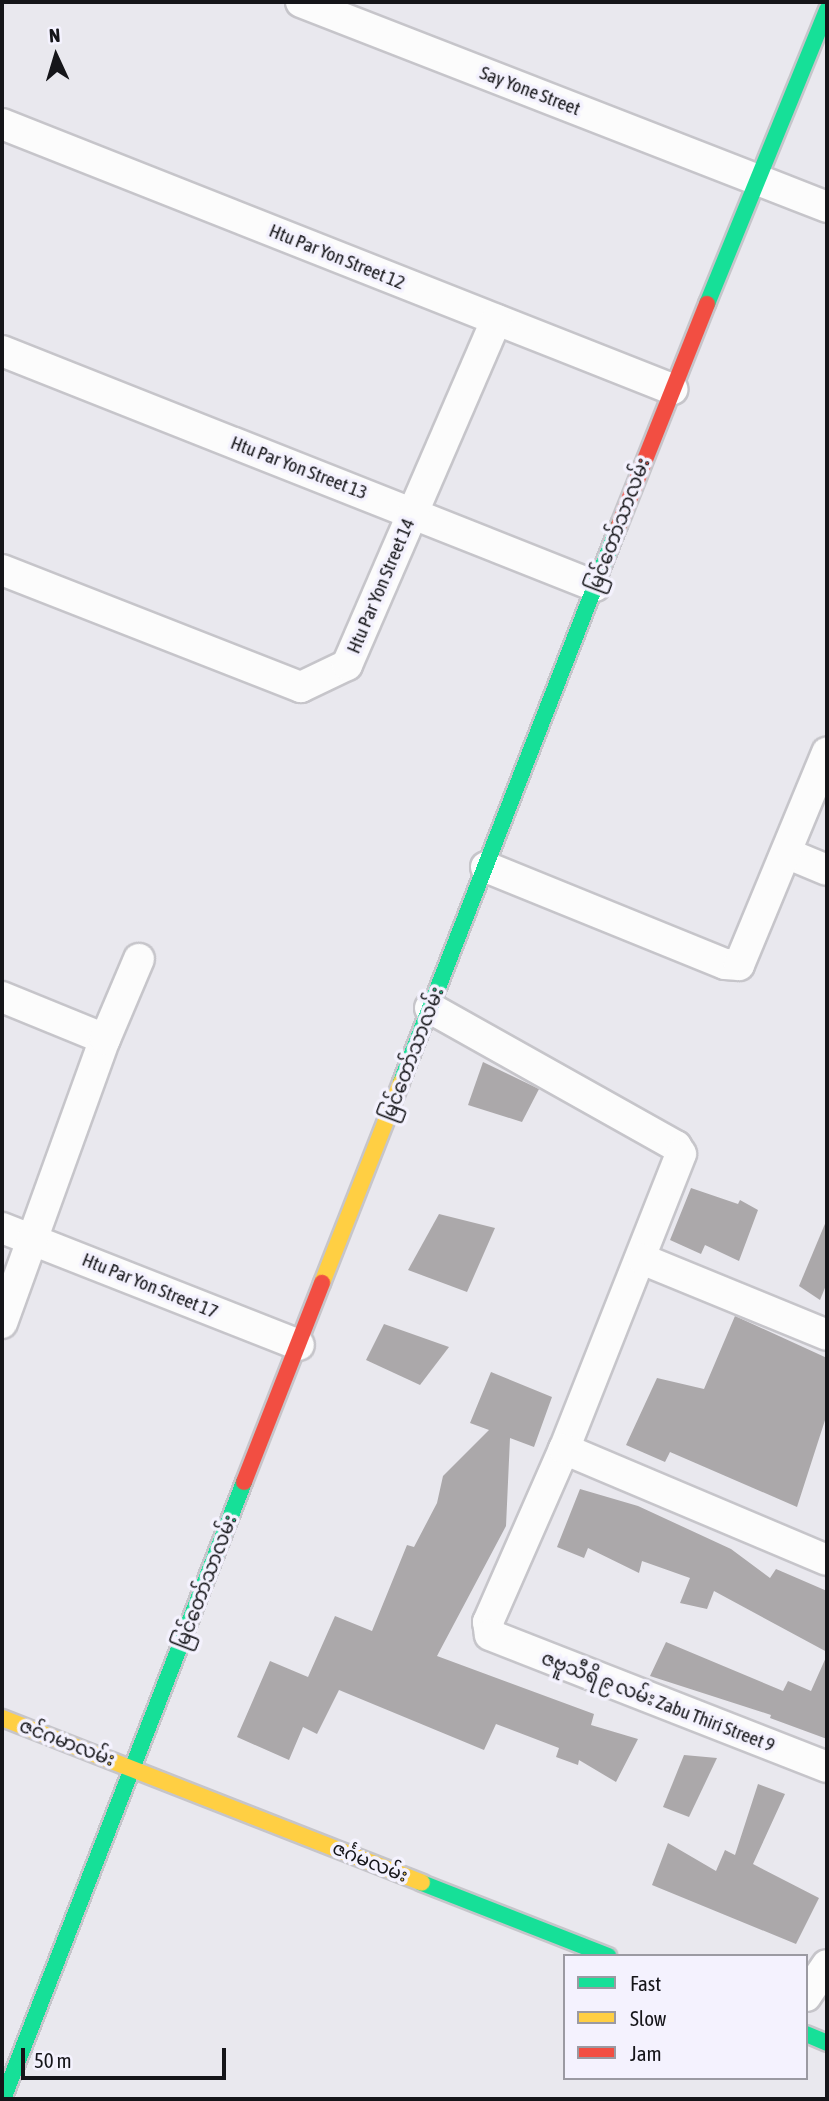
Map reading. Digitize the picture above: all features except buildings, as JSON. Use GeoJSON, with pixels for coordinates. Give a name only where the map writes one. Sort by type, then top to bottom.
{"type":"FeatureCollection","features":[{"type":"Feature","properties":{"kind":"main road","name":"မြင်တော်သာလမ်း"},"geometry":{"type":"LineString","coordinates":[[3,2099],[671,389],[759,181],[827,10]]}},
{"type":"Feature","properties":{"kind":"main road","name":"ဇင်ဂမာလမ်း"},"geometry":{"type":"LineString","coordinates":[[2,1718],[132,1768]]}},
{"type":"Feature","properties":{"kind":"main road","name":"ဇင်္ဂမလမ်း"},"geometry":{"type":"LineString","coordinates":[[132,1768],[603,1954]]}},
{"type":"Feature","properties":{"kind":"main road"},"geometry":{"type":"LineString","coordinates":[[808,2035],[827,2043]]}},
{"type":"Feature","properties":{"kind":"street","name":"Say Yone Street"},"geometry":{"type":"LineString","coordinates":[[301,2],[827,207]]}},
{"type":"Feature","properties":{"kind":"street","name":"Htu Par Yon Street 12"},"geometry":{"type":"LineString","coordinates":[[2,124],[671,389]]}},
{"type":"Feature","properties":{"kind":"street","name":"Htu Par Yon Street 14"},"geometry":{"type":"LineString","coordinates":[[2,570],[301,687],[347,665],[496,320]]}},
{"type":"Feature","properties":{"kind":"street","name":"Htu Par Yon Street 13"},"geometry":{"type":"LineString","coordinates":[[2,351],[595,586]]}},
{"type":"Feature","properties":{"kind":"street"},"geometry":{"type":"LineString","coordinates":[[486,867],[725,964],[740,965],[827,753]]}},
{"type":"Feature","properties":{"kind":"street"},"geometry":{"type":"LineString","coordinates":[[786,853],[827,870]]}},
{"type":"Feature","properties":{"kind":"street"},"geometry":{"type":"LineString","coordinates":[[2,1323],[105,1039],[139,959]]}},
{"type":"Feature","properties":{"kind":"street"},"geometry":{"type":"LineString","coordinates":[[2,997],[105,1039]]}},
{"type":"Feature","properties":{"kind":"street"},"geometry":{"type":"LineString","coordinates":[[430,1008],[676,1146],[681,1154],[642,1259],[564,1449],[827,1560]]}},
{"type":"Feature","properties":{"kind":"street","name":"Htu Par Yon Street 17"},"geometry":{"type":"LineString","coordinates":[[2,1228],[299,1345]]}},
{"type":"Feature","properties":{"kind":"street"},"geometry":{"type":"LineString","coordinates":[[642,1259],[827,1335]]}},
{"type":"Feature","properties":{"kind":"street","name":"ဇဗူသီရိ ၉ လမ်း Zabu Thiri Street 9"},"geometry":{"type":"LineString","coordinates":[[564,1449],[488,1622],[490,1635],[827,1767]]}},
{"type":"Feature","properties":{"kind":"street"},"geometry":{"type":"LineString","coordinates":[[808,1993],[827,1965]]}},
{"type":"Feature","properties":{"kind":"traffic: fast"},"geometry":{"type":"LineString","coordinates":[[707,304],[827,10]]}},
{"type":"Feature","properties":{"kind":"traffic: fast"},"geometry":{"type":"LineString","coordinates":[[401,1082],[619,525]]}},
{"type":"Feature","properties":{"kind":"traffic: fast"},"geometry":{"type":"LineString","coordinates":[[3,2099],[244,1482]]}},
{"type":"Feature","properties":{"kind":"traffic: fast"},"geometry":{"type":"LineString","coordinates":[[422,1883],[603,1954]]}},
{"type":"Feature","properties":{"kind":"traffic: fast"},"geometry":{"type":"LineString","coordinates":[[808,2035],[827,2043]]}},
{"type":"Feature","properties":{"kind":"traffic: slow"},"geometry":{"type":"LineString","coordinates":[[322,1283],[401,1082]]}},
{"type":"Feature","properties":{"kind":"traffic: slow"},"geometry":{"type":"LineString","coordinates":[[2,1718],[422,1883]]}},
{"type":"Feature","properties":{"kind":"traffic: jam"},"geometry":{"type":"LineString","coordinates":[[619,525],[707,304]]}},
{"type":"Feature","properties":{"kind":"traffic: jam"},"geometry":{"type":"LineString","coordinates":[[244,1482],[322,1283]]}}]}
